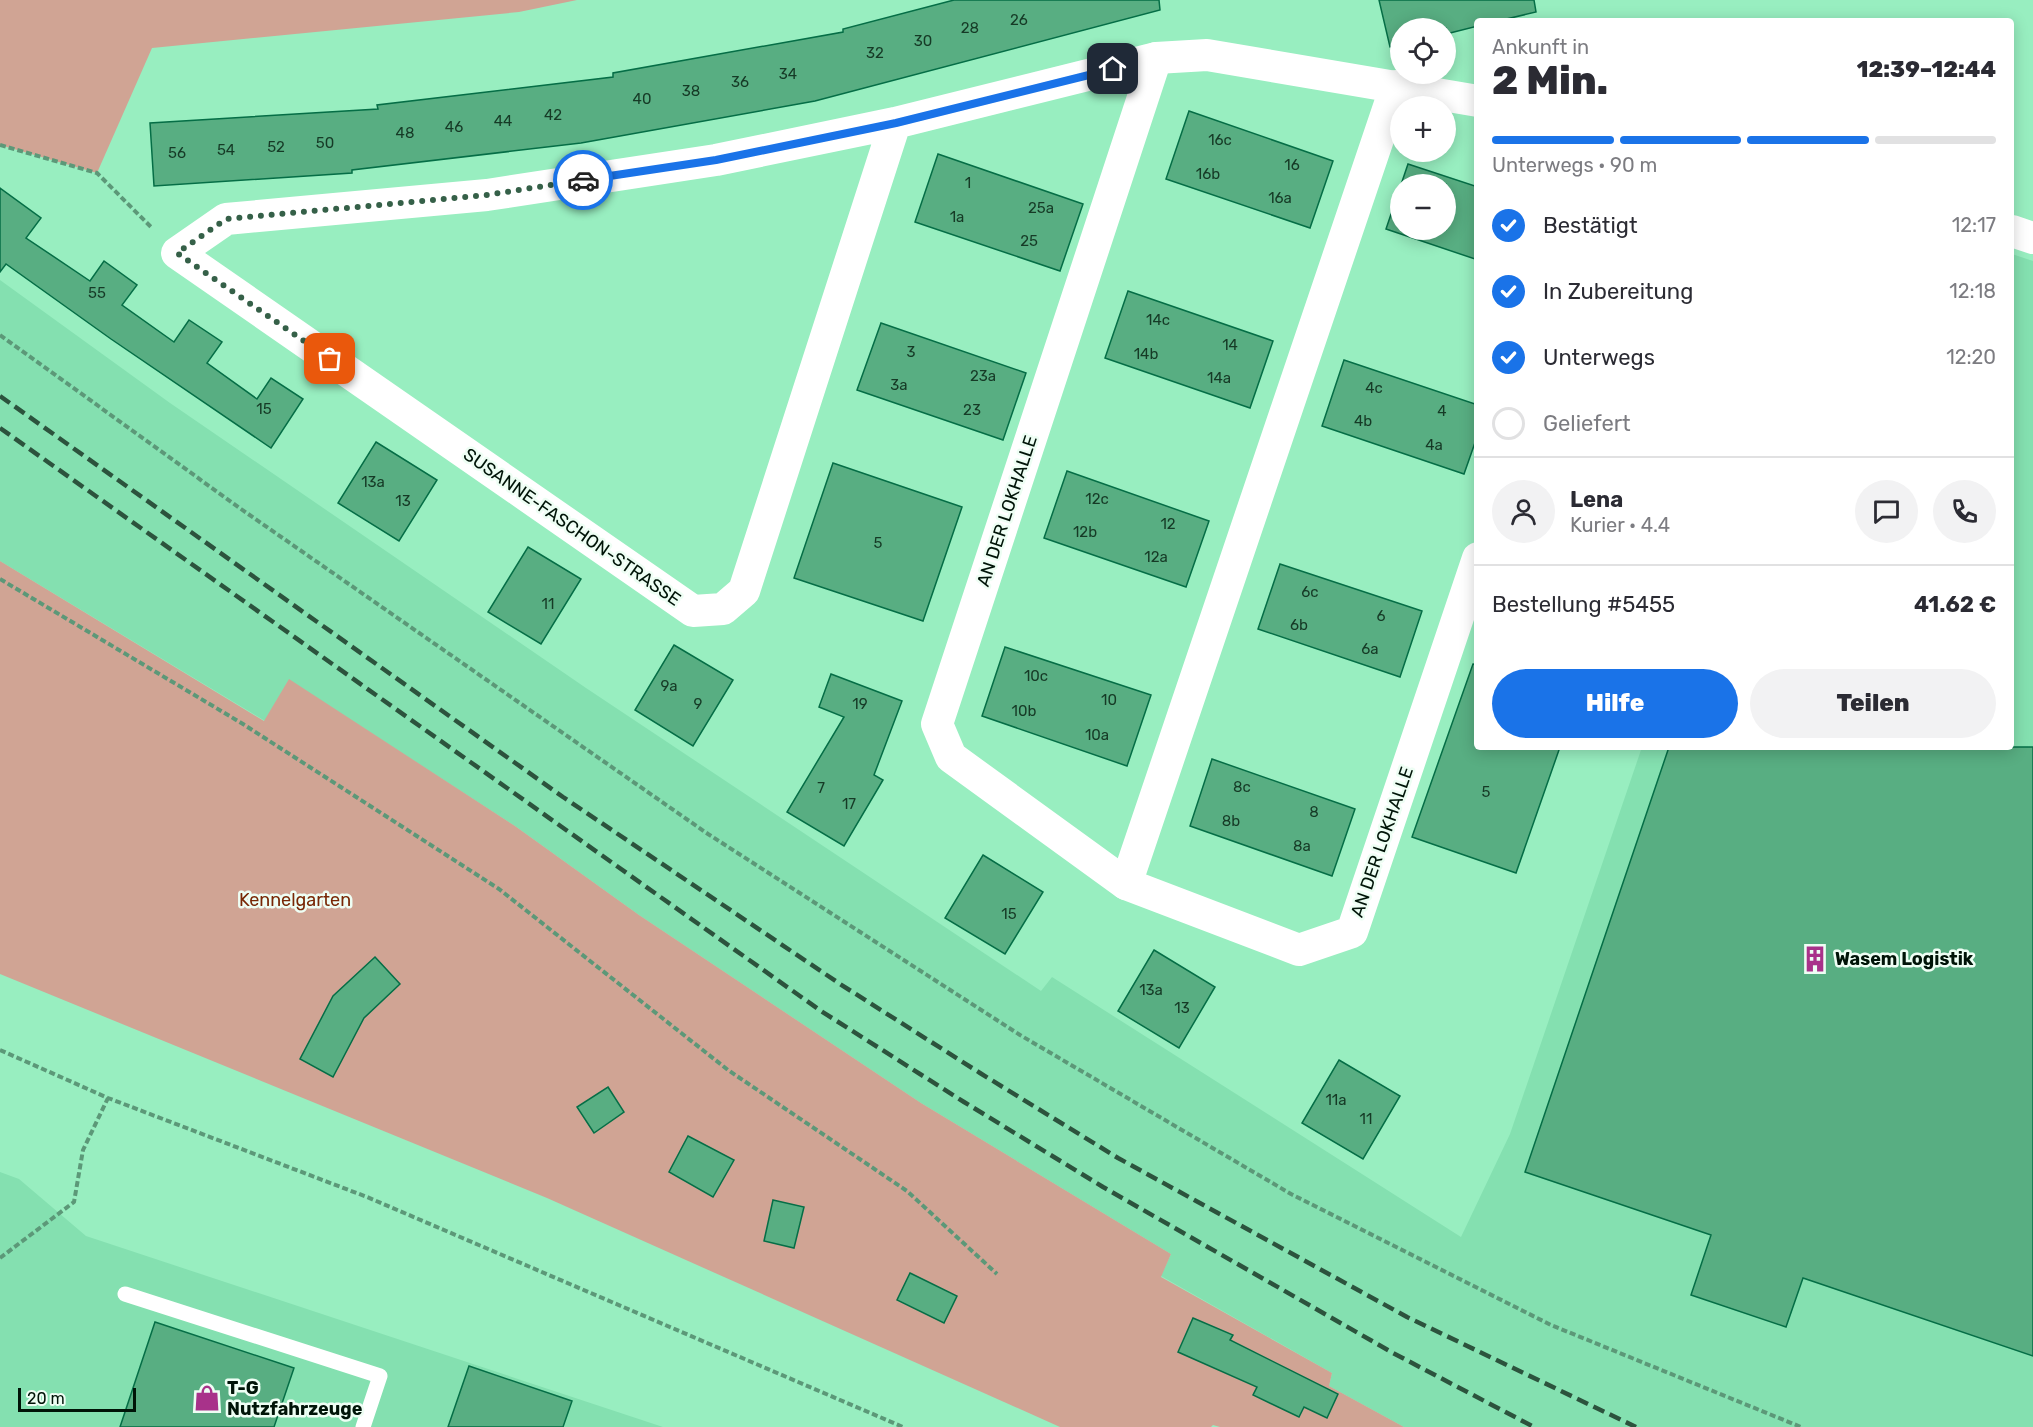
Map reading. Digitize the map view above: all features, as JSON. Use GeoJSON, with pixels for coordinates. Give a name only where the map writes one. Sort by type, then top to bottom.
{"type":"FeatureCollection","features":[{"type":"Feature","properties":{"kind":"street"},"geometry":{"type":"LineString","coordinates":[[177,253],[226,219],[487,195],[716,160],[896,123],[1156,58],[1207,55],[1474,100]]}},
{"type":"Feature","properties":{"kind":"street","name":"AN DER LOKHALLE"},"geometry":{"type":"LineString","coordinates":[[1156,58],[937,724],[951,757],[1126,884],[1299,950],[1352,932],[1474,570]]}},
{"type":"Feature","properties":{"kind":"street"},"geometry":{"type":"LineString","coordinates":[[1126,884],[1396,86]]}},
{"type":"Feature","properties":{"kind":"street","name":"SUSANNE-FASCHON-STRASSE"},"geometry":{"type":"LineString","coordinates":[[177,253],[693,611],[723,609],[744,591],[896,123]]}},
{"type":"Feature","properties":{"kind":"street"},"geometry":{"type":"LineString","coordinates":[[2014,232],[2033,238]]}},
{"type":"Feature","properties":{"kind":"lane"},"geometry":{"type":"LineString","coordinates":[[125,1294],[380,1376],[363,1427]]}},
{"type":"Feature","properties":{"kind":"path"},"geometry":{"type":"LineString","coordinates":[[0,145],[97,174],[177,253]]}},
{"type":"Feature","properties":{"kind":"path"},"geometry":{"type":"LineString","coordinates":[[0,335],[241,509],[708,834],[1020,1035],[1291,1194],[1540,1320],[1801,1427]]}},
{"type":"Feature","properties":{"kind":"path"},"geometry":{"type":"LineString","coordinates":[[0,579],[243,724],[499,889],[728,1070],[907,1191],[997,1274]]}},
{"type":"Feature","properties":{"kind":"path"},"geometry":{"type":"LineString","coordinates":[[0,1050],[108,1098],[367,1197],[903,1427]]}},
{"type":"Feature","properties":{"kind":"path"},"geometry":{"type":"LineString","coordinates":[[0,1258],[74,1202],[83,1150],[108,1098]]}},
{"type":"Feature","properties":{"kind":"shaded area"},"geometry":{"type":"Polygon","coordinates":[[[2014,255],[2033,261],[2033,1427],[1404,1427],[1329,1386],[1332,1373],[1161,1276],[1171,1254],[921,1103],[639,915],[515,826],[289,680],[265,721],[0,561],[0,280],[170,403],[586,688],[1041,991],[1052,977],[1461,1237],[1510,1134],[1641,750],[2014,750],[2014,255]]]}},
{"type":"Feature","properties":{"kind":"shaded area"},"geometry":{"type":"Polygon","coordinates":[[[0,1172],[19,1179],[86,1236],[663,1427],[0,1427],[0,1172]]]}},
{"type":"Feature","properties":{"kind":"green space"},"geometry":{"type":"Polygon","coordinates":[[[0,0],[577,0],[519,12],[152,48],[97,173],[0,145],[0,0]]]}},
{"type":"Feature","properties":{"kind":"green space","name":"Kennelgarten"},"geometry":{"type":"Polygon","coordinates":[[[0,561],[264,721],[289,679],[515,826],[639,915],[921,1103],[1171,1254],[1161,1277],[1332,1373],[1329,1386],[1404,1427],[1220,1427],[1213,1425],[1211,1427],[1060,1427],[547,1198],[0,974],[0,561]]]}},
{"type":"Feature","properties":{"kind":"building"},"geometry":{"type":"Polygon","coordinates":[[[954,0],[1159,0],[1160,10],[815,101],[581,143],[352,170],[352,173],[154,186],[150,123],[378,109],[377,105],[613,77],[613,73],[843,32],[843,29],[954,0]]]}},
{"type":"Feature","properties":{"kind":"building"},"geometry":{"type":"Polygon","coordinates":[[[1379,0],[1534,0],[1536,12],[1511,18],[1474,18],[1474,27],[1456,32],[1456,18],[1390,18],[1390,47],[1379,0]]]}},
{"type":"Feature","properties":{"kind":"building"},"geometry":{"type":"Polygon","coordinates":[[[1189,111],[1333,161],[1310,228],[1166,179],[1189,111]]]}},
{"type":"Feature","properties":{"kind":"building"},"geometry":{"type":"Polygon","coordinates":[[[938,154],[1083,204],[1060,271],[915,222],[938,154]]]}},
{"type":"Feature","properties":{"kind":"building"},"geometry":{"type":"Polygon","coordinates":[[[1408,164],[1438,174],[1404,174],[1408,164]]]}},
{"type":"Feature","properties":{"kind":"building"},"geometry":{"type":"Polygon","coordinates":[[[1456,180],[1474,186],[1474,259],[1419,240],[1456,240],[1456,180]]]}},
{"type":"Feature","properties":{"kind":"building"},"geometry":{"type":"Polygon","coordinates":[[[0,188],[41,218],[26,238],[90,281],[104,261],[137,285],[122,305],[174,342],[189,320],[222,342],[207,363],[257,399],[271,378],[303,399],[271,448],[6,264],[0,272],[0,188]]]}},
{"type":"Feature","properties":{"kind":"building"},"geometry":{"type":"Polygon","coordinates":[[[1390,217],[1390,230],[1386,229],[1390,217]]]}},
{"type":"Feature","properties":{"kind":"building"},"geometry":{"type":"Polygon","coordinates":[[[1128,291],[1273,341],[1250,408],[1105,358],[1128,291]]]}},
{"type":"Feature","properties":{"kind":"building"},"geometry":{"type":"Polygon","coordinates":[[[881,323],[1026,373],[1003,440],[857,390],[881,323]]]}},
{"type":"Feature","properties":{"kind":"building"},"geometry":{"type":"Polygon","coordinates":[[[1344,360],[1474,404],[1474,445],[1464,474],[1322,426],[1344,360]]]}},
{"type":"Feature","properties":{"kind":"building"},"geometry":{"type":"Polygon","coordinates":[[[376,442],[437,480],[399,541],[338,503],[376,442]]]}},
{"type":"Feature","properties":{"kind":"building"},"geometry":{"type":"Polygon","coordinates":[[[833,463],[962,507],[923,621],[794,578],[833,463]]]}},
{"type":"Feature","properties":{"kind":"building"},"geometry":{"type":"Polygon","coordinates":[[[1067,471],[1209,521],[1186,587],[1044,538],[1067,471]]]}},
{"type":"Feature","properties":{"kind":"building"},"geometry":{"type":"Polygon","coordinates":[[[528,547],[581,579],[541,644],[488,612],[528,547]]]}},
{"type":"Feature","properties":{"kind":"building"},"geometry":{"type":"Polygon","coordinates":[[[1280,564],[1422,611],[1400,677],[1258,629],[1280,564]]]}},
{"type":"Feature","properties":{"kind":"building"},"geometry":{"type":"Polygon","coordinates":[[[674,645],[733,680],[693,746],[635,710],[674,645]]]}},
{"type":"Feature","properties":{"kind":"building"},"geometry":{"type":"Polygon","coordinates":[[[1005,647],[1151,695],[1127,766],[982,716],[1005,647]]]}},
{"type":"Feature","properties":{"kind":"building"},"geometry":{"type":"Polygon","coordinates":[[[1474,664],[1474,750],[1559,750],[1516,873],[1412,837],[1474,664]]]}},
{"type":"Feature","properties":{"kind":"building"},"geometry":{"type":"Polygon","coordinates":[[[831,674],[902,701],[874,775],[883,780],[844,846],[787,812],[844,717],[819,707],[831,674]]]}},
{"type":"Feature","properties":{"kind":"building","name":"Wasem Logistik"},"geometry":{"type":"Polygon","coordinates":[[[2014,747],[2033,747],[2033,1356],[1803,1278],[1786,1327],[1691,1295],[1711,1235],[1525,1172],[1668,750],[2014,750],[2014,747]]]}},
{"type":"Feature","properties":{"kind":"building"},"geometry":{"type":"Polygon","coordinates":[[[1212,759],[1355,809],[1332,876],[1190,826],[1212,759]]]}},
{"type":"Feature","properties":{"kind":"building"},"geometry":{"type":"Polygon","coordinates":[[[983,855],[1043,892],[1005,954],[945,918],[983,855]]]}},
{"type":"Feature","properties":{"kind":"building"},"geometry":{"type":"Polygon","coordinates":[[[1154,950],[1215,987],[1179,1048],[1118,1011],[1154,950]]]}},
{"type":"Feature","properties":{"kind":"building"},"geometry":{"type":"Polygon","coordinates":[[[375,957],[400,984],[364,1018],[333,1077],[300,1059],[333,996],[375,957]]]}},
{"type":"Feature","properties":{"kind":"building"},"geometry":{"type":"Polygon","coordinates":[[[1339,1060],[1400,1096],[1363,1159],[1302,1123],[1339,1060]]]}},
{"type":"Feature","properties":{"kind":"building"},"geometry":{"type":"Polygon","coordinates":[[[608,1087],[624,1112],[594,1133],[577,1107],[608,1087]]]}},
{"type":"Feature","properties":{"kind":"building"},"geometry":{"type":"Polygon","coordinates":[[[688,1136],[734,1160],[713,1197],[669,1172],[688,1136]]]}},
{"type":"Feature","properties":{"kind":"building"},"geometry":{"type":"Polygon","coordinates":[[[773,1200],[804,1207],[794,1248],[764,1241],[773,1200]]]}},
{"type":"Feature","properties":{"kind":"building"},"geometry":{"type":"Polygon","coordinates":[[[910,1273],[957,1296],[944,1323],[897,1300],[910,1273]]]}},
{"type":"Feature","properties":{"kind":"building"},"geometry":{"type":"Polygon","coordinates":[[[1193,1318],[1233,1335],[1230,1340],[1338,1394],[1327,1418],[1304,1407],[1299,1417],[1253,1395],[1257,1387],[1178,1352],[1193,1318]]]}},
{"type":"Feature","properties":{"kind":"building","name":"T-G Nutzfahrzeuge"},"geometry":{"type":"Polygon","coordinates":[[[155,1322],[294,1368],[274,1427],[120,1427],[155,1322]]]}},
{"type":"Feature","properties":{"kind":"building"},"geometry":{"type":"Polygon","coordinates":[[[469,1366],[572,1401],[563,1427],[448,1427],[469,1366]]]}},
{"type":"Feature","properties":{"kind":"railway"},"geometry":{"type":"LineString","coordinates":[[0,396],[563,797],[840,984],[980,1073],[1118,1158],[1407,1317],[1636,1427]]}},
{"type":"Feature","properties":{"kind":"railway"},"geometry":{"type":"LineString","coordinates":[[0,428],[821,1011],[1103,1187],[1393,1353],[1534,1427]]}},
{"type":"Feature","properties":{"kind":"way so far"},"geometry":{"type":"LineString","coordinates":[[330,359],[177,253],[226,219],[487,195],[583,180]]}},
{"type":"Feature","properties":{"kind":"place","name":"Wasem Logistik"},"geometry":{"type":"Point","coordinates":[1815,959]}},
{"type":"Feature","properties":{"kind":"place","name":"T-G Nutzfahrzeuge"},"geometry":{"type":"Point","coordinates":[207,1398]}},
{"type":"Feature","properties":{"kind":"route"},"geometry":{"type":"LineString","coordinates":[[583,180],[716,160],[896,123],[1113,69]]}}]}
